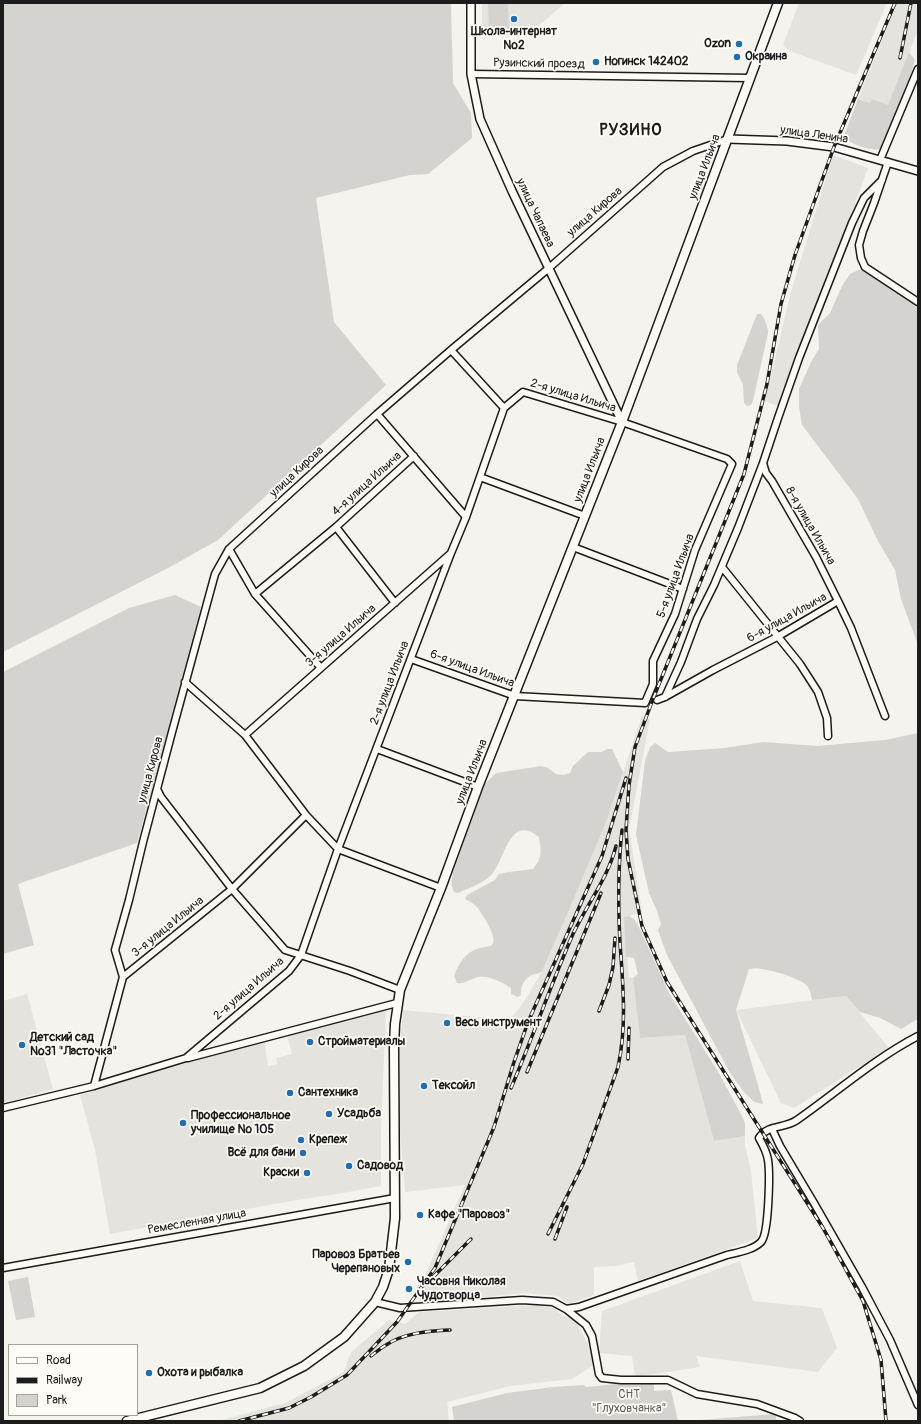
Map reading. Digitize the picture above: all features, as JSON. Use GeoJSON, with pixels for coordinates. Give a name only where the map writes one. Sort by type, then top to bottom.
{"type":"FeatureCollection","features":[{"type":"Feature","properties":{"kind":"main road","name":"улица Ильича"},"geometry":{"type":"LineString","coordinates":[[127,1421],[260,1388],[304,1366],[344,1336],[375,1302],[383,1287],[389,1269],[395,1218],[394,1047],[397,1003],[400,990],[441,888],[478,787],[622,422],[778,3]]}},
{"type":"Feature","properties":{"kind":"street","name":"улица Чапаева"},"geometry":{"type":"LineString","coordinates":[[471,3],[471,74],[480,119],[622,422]]}},
{"type":"Feature","properties":{"kind":"street"},"geometry":{"type":"LineString","coordinates":[[918,69],[884,161],[882,180],[859,245],[861,258],[865,267],[918,302]]}},
{"type":"Feature","properties":{"kind":"street","name":"Рузинский проезд"},"geometry":{"type":"LineString","coordinates":[[471,74],[750,78]]}},
{"type":"Feature","properties":{"kind":"street","name":"улица Ленина"},"geometry":{"type":"LineString","coordinates":[[728,139],[787,141],[834,147],[918,171]]}},
{"type":"Feature","properties":{"kind":"street","name":"улица Кирова"},"geometry":{"type":"LineString","coordinates":[[123,977],[115,950],[215,574],[229,549],[377,414],[549,268],[663,167],[693,151],[728,139]]}},
{"type":"Feature","properties":{"kind":"street"},"geometry":{"type":"LineString","coordinates":[[665,697],[681,662],[697,619],[722,567],[763,463],[797,365],[852,223],[864,198],[882,180]]}},
{"type":"Feature","properties":{"kind":"street"},"geometry":{"type":"LineString","coordinates":[[451,350],[504,408]]}},
{"type":"Feature","properties":{"kind":"street","name":"2-я улица Ильича"},"geometry":{"type":"LineString","coordinates":[[3,1108],[94,1086],[186,1058],[289,971],[301,955],[338,849],[466,517],[504,408],[523,392],[622,422],[727,459]]}},
{"type":"Feature","properties":{"kind":"street","name":"4-я улица Ильича"},"geometry":{"type":"LineString","coordinates":[[377,414],[466,517]]}},
{"type":"Feature","properties":{"kind":"street","name":"4-я улица Ильича"},"geometry":{"type":"LineString","coordinates":[[255,594],[336,527],[414,456]]}},
{"type":"Feature","properties":{"kind":"street","name":"5-я улица Ильича"},"geometry":{"type":"LineString","coordinates":[[645,703],[653,684],[654,661],[675,614],[696,550],[732,464],[727,459]]}},
{"type":"Feature","properties":{"kind":"street","name":"8-я улица Ильича"},"geometry":{"type":"LineString","coordinates":[[763,463],[766,473],[816,557],[838,601]]}},
{"type":"Feature","properties":{"kind":"street"},"geometry":{"type":"LineString","coordinates":[[480,477],[585,516]]}},
{"type":"Feature","properties":{"kind":"street","name":"4-я улица Ильича"},"geometry":{"type":"LineString","coordinates":[[336,527],[395,603]]}},
{"type":"Feature","properties":{"kind":"street"},"geometry":{"type":"LineString","coordinates":[[573,547],[683,589]]}},
{"type":"Feature","properties":{"kind":"street"},"geometry":{"type":"LineString","coordinates":[[229,549],[255,594],[321,668]]}},
{"type":"Feature","properties":{"kind":"street","name":"3-я улица Ильича"},"geometry":{"type":"LineString","coordinates":[[245,735],[452,553]]}},
{"type":"Feature","properties":{"kind":"street"},"geometry":{"type":"LineString","coordinates":[[722,567],[800,664],[818,692],[826,718],[828,736]]}},
{"type":"Feature","properties":{"kind":"street","name":"6-я улица Ильича"},"geometry":{"type":"LineString","coordinates":[[657,700],[777,637],[838,601],[851,628],[885,716]]}},
{"type":"Feature","properties":{"kind":"street","name":"6-я улица Ильича"},"geometry":{"type":"LineString","coordinates":[[411,659],[515,696],[645,703]]}},
{"type":"Feature","properties":{"kind":"street"},"geometry":{"type":"LineString","coordinates":[[186,682],[245,735],[306,815],[338,849],[441,888]]}},
{"type":"Feature","properties":{"kind":"street"},"geometry":{"type":"LineString","coordinates":[[377,749],[478,787]]}},
{"type":"Feature","properties":{"kind":"street"},"geometry":{"type":"LineString","coordinates":[[157,789],[161,797],[232,889],[285,950],[400,990]]}},
{"type":"Feature","properties":{"kind":"street","name":"3-я улица Ильича"},"geometry":{"type":"LineString","coordinates":[[123,977],[232,889],[306,815]]}},
{"type":"Feature","properties":{"kind":"street"},"geometry":{"type":"LineString","coordinates":[[94,1086],[123,977]]}},
{"type":"Feature","properties":{"kind":"street"},"geometry":{"type":"LineString","coordinates":[[186,1058],[397,1003]]}},
{"type":"Feature","properties":{"kind":"street"},"geometry":{"type":"LineString","coordinates":[[566,1309],[579,1306],[727,1255],[752,1248],[762,1241],[766,1230],[769,1196],[768,1161],[759,1138],[764,1131],[794,1122],[898,1047],[918,1036]]}},
{"type":"Feature","properties":{"kind":"street"},"geometry":{"type":"LineString","coordinates":[[772,1129],[780,1146],[865,1292],[903,1368],[918,1405]]}},
{"type":"Feature","properties":{"kind":"street","name":"Ремесленная улица"},"geometry":{"type":"LineString","coordinates":[[3,1268],[395,1198]]}},
{"type":"Feature","properties":{"kind":"street"},"geometry":{"type":"LineString","coordinates":[[375,1302],[400,1308],[522,1300],[553,1302],[566,1309],[586,1325],[592,1336],[599,1374],[602,1378],[621,1380],[668,1380],[697,1394],[757,1404],[800,1421]]}},
{"type":"Feature","properties":{"kind":"shaded area","name":"Школа-интернат №2"},"geometry":{"type":"Polygon","coordinates":[[[482,3],[565,3],[528,35],[482,36],[482,3]]]}},
{"type":"Feature","properties":{"kind":"shaded area"},"geometry":{"type":"Polygon","coordinates":[[[799,3],[887,3],[856,75],[790,51],[783,45],[799,3]]]}},
{"type":"Feature","properties":{"kind":"shaded area"},"geometry":{"type":"Polygon","coordinates":[[[897,3],[918,3],[918,30],[888,106],[873,99],[870,103],[858,99],[897,3]]]}},
{"type":"Feature","properties":{"kind":"shaded area"},"geometry":{"type":"Polygon","coordinates":[[[833,155],[868,168],[810,321],[780,407],[765,401],[790,295],[833,155]]]}},
{"type":"Feature","properties":{"kind":"shaded area"},"geometry":{"type":"Polygon","coordinates":[[[642,716],[650,719],[629,829],[642,912],[624,918],[629,977],[633,978],[640,1038],[685,1035],[714,1141],[745,1136],[745,1145],[751,1171],[758,1238],[638,1281],[634,1262],[616,1266],[594,1267],[594,1295],[568,1304],[558,1296],[524,1293],[445,1301],[420,1301],[413,1292],[423,1280],[465,1185],[405,1192],[400,1130],[400,1048],[403,1010],[509,1020],[518,1010],[542,971],[567,915],[607,820],[642,716]]]}},
{"type":"Feature","properties":{"kind":"shaded area","name":"Детский сад №31 \"Ласточка\""},"geometry":{"type":"Polygon","coordinates":[[[27,994],[53,1089],[3,1103],[3,1001],[27,994]]]}},
{"type":"Feature","properties":{"kind":"shaded area"},"geometry":{"type":"Polygon","coordinates":[[[846,996],[889,1048],[794,1108],[781,1103],[736,1010],[846,996]]]}},
{"type":"Feature","properties":{"kind":"shaded area","name":"Профессиональное училище № 105"},"geometry":{"type":"Polygon","coordinates":[[[386,1010],[381,1128],[381,1186],[110,1234],[95,1150],[80,1095],[264,1039],[268,1066],[277,1064],[276,1058],[292,1054],[287,1035],[289,1032],[386,1010]]]}},
{"type":"Feature","properties":{"kind":"shaded area"},"geometry":{"type":"Polygon","coordinates":[[[740,1261],[753,1301],[822,1308],[837,1348],[818,1372],[696,1356],[700,1367],[635,1377],[632,1356],[599,1353],[602,1311],[740,1261]]]}},
{"type":"Feature","properties":{"kind":"shaded area"},"geometry":{"type":"Polygon","coordinates":[[[534,1305],[554,1308],[561,1315],[569,1317],[576,1322],[588,1344],[594,1365],[572,1379],[510,1386],[447,1402],[449,1421],[218,1421],[285,1403],[344,1372],[351,1352],[389,1320],[405,1324],[419,1312],[534,1305]]]}},
{"type":"Feature","properties":{"kind":"green space"},"geometry":{"type":"Polygon","coordinates":[[[3,3],[451,3],[453,83],[471,113],[472,138],[428,174],[410,175],[316,198],[334,322],[386,385],[218,540],[168,568],[3,652],[3,3]]]}},
{"type":"Feature","properties":{"kind":"green space"},"geometry":{"type":"Polygon","coordinates":[[[488,3],[508,3],[509,31],[489,31],[488,3]]]}},
{"type":"Feature","properties":{"kind":"green space"},"geometry":{"type":"Polygon","coordinates":[[[909,52],[915,60],[908,84],[882,149],[868,149],[849,141],[845,138],[845,133],[858,99],[870,103],[872,99],[888,105],[909,52]]]}},
{"type":"Feature","properties":{"kind":"green space"},"geometry":{"type":"Polygon","coordinates":[[[865,267],[918,302],[918,645],[901,599],[895,570],[878,541],[858,499],[802,425],[799,407],[799,389],[812,360],[819,349],[818,325],[830,313],[842,286],[850,274],[865,267]]]}},
{"type":"Feature","properties":{"kind":"green space"},"geometry":{"type":"Polygon","coordinates":[[[757,314],[761,314],[764,318],[768,333],[753,401],[751,405],[747,406],[744,403],[743,385],[737,372],[737,365],[757,314]]]}},
{"type":"Feature","properties":{"kind":"green space"},"geometry":{"type":"Polygon","coordinates":[[[175,595],[201,607],[137,843],[18,884],[34,945],[3,954],[3,672],[129,608],[175,595]]]}},
{"type":"Feature","properties":{"kind":"green space"},"geometry":{"type":"Polygon","coordinates":[[[918,733],[918,1019],[901,1029],[880,1018],[860,1012],[846,996],[812,1000],[808,986],[799,980],[769,970],[755,968],[749,969],[736,1010],[763,1104],[754,1102],[744,1092],[730,1073],[667,955],[658,930],[661,924],[649,893],[636,835],[645,761],[650,747],[655,743],[668,752],[725,748],[763,742],[817,746],[885,740],[918,733]]]}},
{"type":"Feature","properties":{"kind":"green space"},"geometry":{"type":"Polygon","coordinates":[[[607,749],[612,749],[623,772],[607,820],[542,971],[530,976],[524,982],[521,995],[518,997],[511,994],[511,988],[500,981],[491,978],[478,977],[465,982],[457,983],[454,976],[466,955],[475,950],[492,945],[494,942],[491,931],[485,919],[476,906],[465,899],[467,895],[495,880],[499,874],[533,869],[540,857],[539,837],[529,831],[521,831],[515,834],[509,841],[491,875],[475,886],[458,893],[454,892],[452,878],[454,870],[485,784],[496,773],[541,766],[548,768],[556,774],[563,775],[570,773],[573,766],[588,752],[602,752],[607,749]]]}},
{"type":"Feature","properties":{"kind":"green space"},"geometry":{"type":"Polygon","coordinates":[[[629,916],[634,919],[638,925],[669,993],[720,1075],[742,1116],[745,1123],[745,1136],[714,1141],[685,1035],[640,1038],[633,978],[638,974],[634,958],[626,957],[624,917],[629,916]]]}},
{"type":"Feature","properties":{"kind":"green space"},"geometry":{"type":"Polygon","coordinates":[[[28,1277],[35,1317],[16,1320],[8,1281],[28,1277]]]}},
{"type":"Feature","properties":{"kind":"green space","name":"СНТ \"Глуховчанка\""},"geometry":{"type":"Polygon","coordinates":[[[654,1382],[654,1391],[671,1390],[678,1421],[454,1421],[452,1407],[507,1393],[553,1387],[584,1385],[586,1387],[654,1382]]]}},
{"type":"Feature","properties":{"kind":"green space","name":"СНТ \"Глуховчанка\""},"geometry":{"type":"Polygon","coordinates":[[[775,1414],[777,1421],[687,1421],[775,1414]]]}},
{"type":"Feature","properties":{"kind":"railway"},"geometry":{"type":"LineString","coordinates":[[886,1421],[881,1360],[863,1301],[823,1228],[667,982],[642,926],[628,859],[626,830],[629,785],[635,747],[744,474],[767,384],[781,304],[795,255],[834,147],[895,3]]}},
{"type":"Feature","properties":{"kind":"railway"},"geometry":{"type":"LineString","coordinates":[[900,58],[911,3]]}},
{"type":"Feature","properties":{"kind":"railway"},"geometry":{"type":"LineString","coordinates":[[239,1421],[289,1408],[311,1397],[347,1375],[397,1322],[435,1268],[494,1127],[528,1022],[602,856],[626,778]]}},
{"type":"Feature","properties":{"kind":"railway"},"geometry":{"type":"LineString","coordinates":[[548,1234],[583,1164],[618,1067],[621,1052],[623,1036],[623,990],[619,900],[622,830]]}},
{"type":"Feature","properties":{"kind":"railway"},"geometry":{"type":"LineString","coordinates":[[511,1088],[573,934],[603,880],[616,846]]}},
{"type":"Feature","properties":{"kind":"railway"},"geometry":{"type":"LineString","coordinates":[[527,1072],[601,893]]}},
{"type":"Feature","properties":{"kind":"railway"},"geometry":{"type":"LineString","coordinates":[[599,1011],[609,985],[613,967],[615,938]]}},
{"type":"Feature","properties":{"kind":"railway"},"geometry":{"type":"LineString","coordinates":[[628,1059],[629,1028]]}},
{"type":"Feature","properties":{"kind":"railway"},"geometry":{"type":"LineString","coordinates":[[555,1239],[567,1207]]}},
{"type":"Feature","properties":{"kind":"railway"},"geometry":{"type":"LineString","coordinates":[[433,1277],[471,1239]]}},
{"type":"Feature","properties":{"kind":"railway"},"geometry":{"type":"LineString","coordinates":[[371,1356],[393,1341],[408,1335],[450,1330]]}},
{"type":"Feature","properties":{"kind":"place","name":"Школа-интернат №2"},"geometry":{"type":"Point","coordinates":[514,19]}},
{"type":"Feature","properties":{"kind":"place","name":"Ozon"},"geometry":{"type":"Point","coordinates":[739,44]}},
{"type":"Feature","properties":{"kind":"place","name":"Окраина"},"geometry":{"type":"Point","coordinates":[737,57]}},
{"type":"Feature","properties":{"kind":"place","name":"Ногинск 142402"},"geometry":{"type":"Point","coordinates":[596,62]}},
{"type":"Feature","properties":{"kind":"place","name":"Весь инструмент"},"geometry":{"type":"Point","coordinates":[447,1023]}},
{"type":"Feature","properties":{"kind":"place","name":"Стройматериалы"},"geometry":{"type":"Point","coordinates":[310,1042]}},
{"type":"Feature","properties":{"kind":"place","name":"Детский сад №31 \"Ласточка\""},"geometry":{"type":"Point","coordinates":[22,1045]}},
{"type":"Feature","properties":{"kind":"place","name":"Тексойл"},"geometry":{"type":"Point","coordinates":[424,1086]}},
{"type":"Feature","properties":{"kind":"place","name":"Сантехника"},"geometry":{"type":"Point","coordinates":[290,1093]}},
{"type":"Feature","properties":{"kind":"place","name":"Усадьба"},"geometry":{"type":"Point","coordinates":[329,1114]}},
{"type":"Feature","properties":{"kind":"place","name":"Профессиональное училище № 105"},"geometry":{"type":"Point","coordinates":[183,1123]}},
{"type":"Feature","properties":{"kind":"place","name":"Крепеж"},"geometry":{"type":"Point","coordinates":[301,1140]}},
{"type":"Feature","properties":{"kind":"place","name":"Всё для бани"},"geometry":{"type":"Point","coordinates":[303,1153]}},
{"type":"Feature","properties":{"kind":"place","name":"Садовод"},"geometry":{"type":"Point","coordinates":[349,1166]}},
{"type":"Feature","properties":{"kind":"place","name":"Краски"},"geometry":{"type":"Point","coordinates":[307,1173]}},
{"type":"Feature","properties":{"kind":"place","name":"Кафе \"Паровоз\""},"geometry":{"type":"Point","coordinates":[420,1215]}},
{"type":"Feature","properties":{"kind":"place","name":"Паровоз Братьев Черепановых"},"geometry":{"type":"Point","coordinates":[408,1262]}},
{"type":"Feature","properties":{"kind":"place","name":"Часовня Николая Чудотворца"},"geometry":{"type":"Point","coordinates":[409,1289]}},
{"type":"Feature","properties":{"kind":"place","name":"Охота и рыбалка"},"geometry":{"type":"Point","coordinates":[149,1373]}},
{"type":"Feature","properties":{"kind":"district","name":"РУЗИНО"},"geometry":{"type":"Point","coordinates":[631,131]}}]}
